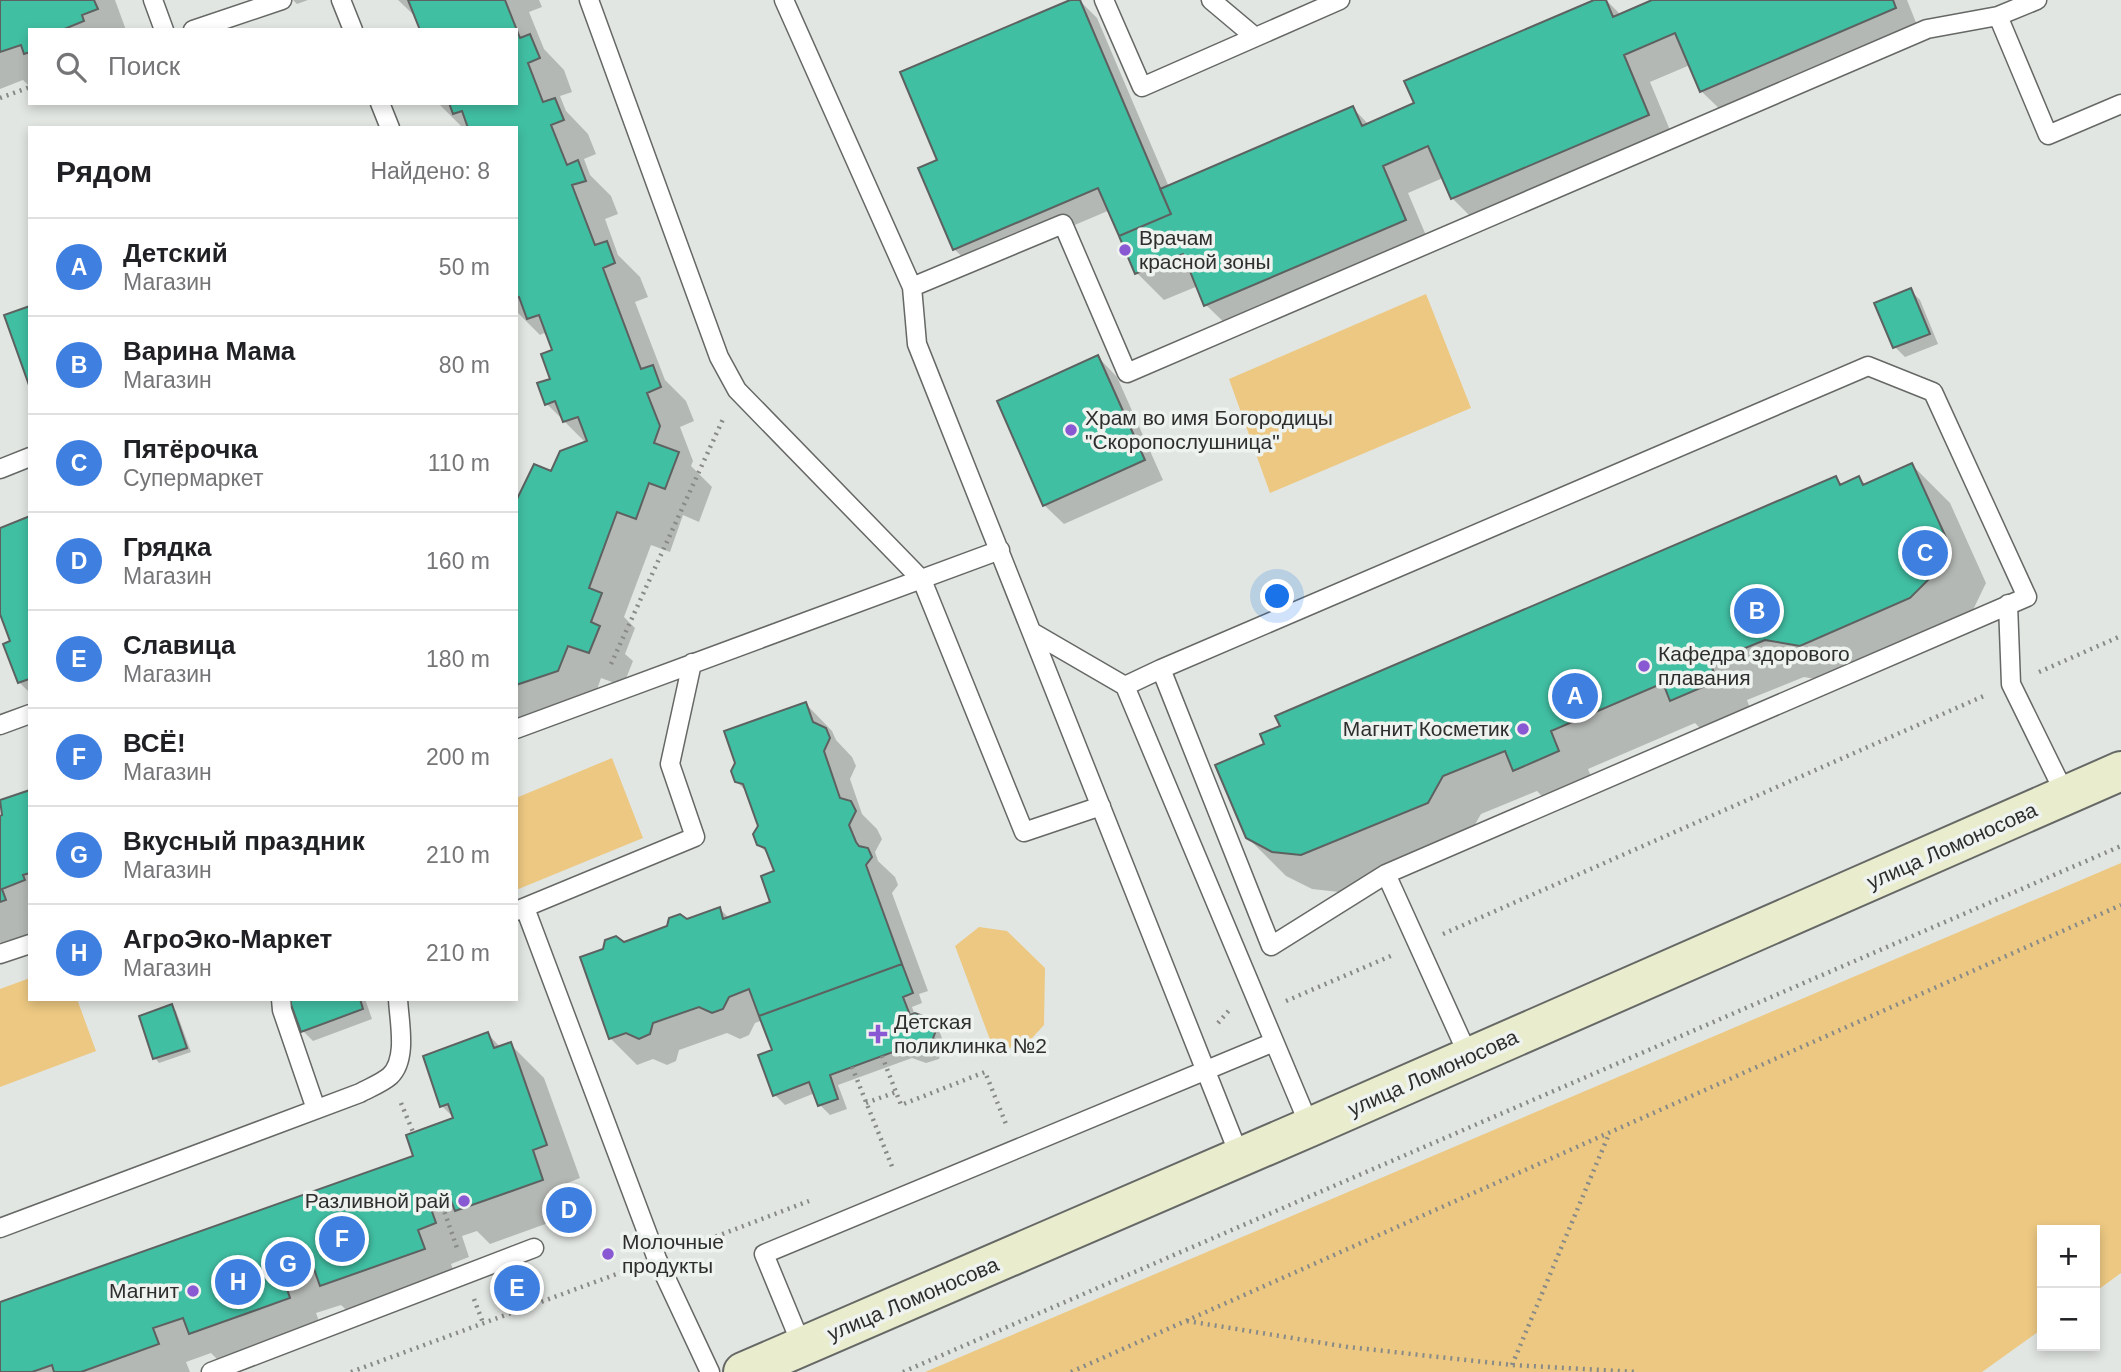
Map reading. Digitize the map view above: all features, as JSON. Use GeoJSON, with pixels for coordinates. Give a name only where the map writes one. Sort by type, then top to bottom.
{"type":"FeatureCollection","features":[{"type":"Feature","properties":{"kind":"main road","name":"улица Ломоносова"},"geometry":{"type":"LineString","coordinates":[[743,1372],[2121,771]]}},
{"type":"Feature","properties":{"kind":"lane"},"geometry":{"type":"LineString","coordinates":[[153,0],[163,28]]}},
{"type":"Feature","properties":{"kind":"lane"},"geometry":{"type":"LineString","coordinates":[[198,28],[282,0]]}},
{"type":"Feature","properties":{"kind":"lane"},"geometry":{"type":"LineString","coordinates":[[341,0],[352,28]]}},
{"type":"Feature","properties":{"kind":"lane"},"geometry":{"type":"LineString","coordinates":[[589,0],[719,357],[737,390],[922,580],[1024,832],[1101,806]]}},
{"type":"Feature","properties":{"kind":"lane"},"geometry":{"type":"LineString","coordinates":[[784,0],[912,287],[917,344],[1240,1157]]}},
{"type":"Feature","properties":{"kind":"lane"},"geometry":{"type":"LineString","coordinates":[[1104,0],[1142,87],[1340,0]]}},
{"type":"Feature","properties":{"kind":"lane"},"geometry":{"type":"LineString","coordinates":[[1211,0],[1255,37]]}},
{"type":"Feature","properties":{"kind":"lane"},"geometry":{"type":"LineString","coordinates":[[912,287],[1063,224],[1127,373],[1927,29],[1998,16],[2037,0]]}},
{"type":"Feature","properties":{"kind":"lane"},"geometry":{"type":"LineString","coordinates":[[1998,16],[2048,135],[2121,104]]}},
{"type":"Feature","properties":{"kind":"lane"},"geometry":{"type":"LineString","coordinates":[[381,105],[389,126]]}},
{"type":"Feature","properties":{"kind":"lane"},"geometry":{"type":"LineString","coordinates":[[1125,686],[1161,669],[1868,366],[1933,392],[2027,597],[1386,874],[1271,946],[1161,669]]}},
{"type":"Feature","properties":{"kind":"lane"},"geometry":{"type":"LineString","coordinates":[[0,469],[28,458]]}},
{"type":"Feature","properties":{"kind":"lane"},"geometry":{"type":"LineString","coordinates":[[518,728],[1000,550]]}},
{"type":"Feature","properties":{"kind":"lane"},"geometry":{"type":"LineString","coordinates":[[2008,604],[2011,684],[2066,796]]}},
{"type":"Feature","properties":{"kind":"lane"},"geometry":{"type":"LineString","coordinates":[[1032,632],[1125,686],[1310,1127]]}},
{"type":"Feature","properties":{"kind":"lane"},"geometry":{"type":"LineString","coordinates":[[692,663],[670,764],[695,837],[521,910],[657,1259],[710,1372]]}},
{"type":"Feature","properties":{"kind":"lane"},"geometry":{"type":"LineString","coordinates":[[0,725],[28,715]]}},
{"type":"Feature","properties":{"kind":"lane"},"geometry":{"type":"LineString","coordinates":[[1386,874],[1469,1057]]}},
{"type":"Feature","properties":{"kind":"lane"},"geometry":{"type":"LineString","coordinates":[[0,954],[28,945]]}},
{"type":"Feature","properties":{"kind":"lane"},"geometry":{"type":"LineString","coordinates":[[281,1001],[316,1110]]}},
{"type":"Feature","properties":{"kind":"lane"},"geometry":{"type":"LineString","coordinates":[[0,1228],[360,1093],[390,1077],[398,1065],[400,1055],[398,1001]]}},
{"type":"Feature","properties":{"kind":"lane"},"geometry":{"type":"LineString","coordinates":[[803,1346],[764,1254],[1274,1042]]}},
{"type":"Feature","properties":{"kind":"lane"},"geometry":{"type":"LineString","coordinates":[[211,1372],[534,1248]]}},
{"type":"Feature","properties":{"kind":"path"},"geometry":{"type":"LineString","coordinates":[[0,98],[28,89]]}},
{"type":"Feature","properties":{"kind":"path"},"geometry":{"type":"LineString","coordinates":[[594,700],[737,390]]}},
{"type":"Feature","properties":{"kind":"path"},"geometry":{"type":"LineString","coordinates":[[1195,1049],[1250,985],[1268,977],[1279,1004],[2121,636]]}},
{"type":"Feature","properties":{"kind":"path"},"geometry":{"type":"LineString","coordinates":[[902,1372],[2121,846]]}},
{"type":"Feature","properties":{"kind":"path"},"geometry":{"type":"LineString","coordinates":[[1071,1372],[2121,905]]}},
{"type":"Feature","properties":{"kind":"path"},"geometry":{"type":"LineString","coordinates":[[882,1056],[901,1105],[985,1072],[1006,1124],[994,1129]]}},
{"type":"Feature","properties":{"kind":"path"},"geometry":{"type":"LineString","coordinates":[[852,1067],[893,1169]]}},
{"type":"Feature","properties":{"kind":"path"},"geometry":{"type":"LineString","coordinates":[[866,1103],[896,1092]]}},
{"type":"Feature","properties":{"kind":"path"},"geometry":{"type":"LineString","coordinates":[[1512,1366],[1610,1132]]}},
{"type":"Feature","properties":{"kind":"path"},"geometry":{"type":"LineString","coordinates":[[880,1174],[905,1164]]}},
{"type":"Feature","properties":{"kind":"path"},"geometry":{"type":"LineString","coordinates":[[351,1372],[818,1197]]}},
{"type":"Feature","properties":{"kind":"path"},"geometry":{"type":"LineString","coordinates":[[1185,1321],[1348,1347],[1512,1366],[1637,1372]]}},
{"type":"Feature","properties":{"kind":"path"},"geometry":{"type":"LineString","coordinates":[[370,1372],[376,1364]]}},
{"type":"Feature","properties":{"kind":"shaded area"},"geometry":{"type":"Polygon","coordinates":[[[1426,294],[1471,408],[1270,493],[1229,379],[1426,294]]]}},
{"type":"Feature","properties":{"kind":"shaded area"},"geometry":{"type":"Polygon","coordinates":[[[612,758],[643,838],[518,889],[518,797],[612,758]]]}},
{"type":"Feature","properties":{"kind":"shaded area"},"geometry":{"type":"Polygon","coordinates":[[[2121,863],[2121,1273],[2100,1288],[2100,1225],[2037,1225],[2037,1333],[1982,1372],[925,1372],[2121,863]]]}},
{"type":"Feature","properties":{"kind":"shaded area"},"geometry":{"type":"Polygon","coordinates":[[[979,927],[1007,931],[1045,968],[1044,1025],[1022,1049],[992,1045],[955,946],[979,927]]]}},
{"type":"Feature","properties":{"kind":"shaded area"},"geometry":{"type":"Polygon","coordinates":[[[28,979],[28,1001],[78,1001],[96,1051],[0,1087],[0,989],[28,979]]]}},
{"type":"Feature","properties":{"kind":"building"},"geometry":{"type":"Polygon","coordinates":[[[0,0],[94,0],[98,9],[82,15],[84,21],[67,28],[28,28],[28,53],[24,54],[21,45],[0,52],[0,0]]]}},
{"type":"Feature","properties":{"kind":"building"},"geometry":{"type":"Polygon","coordinates":[[[408,0],[505,0],[516,28],[419,28],[408,0]]]}},
{"type":"Feature","properties":{"kind":"building"},"geometry":{"type":"Polygon","coordinates":[[[1070,0],[1080,0],[1171,214],[1119,236],[1098,188],[953,250],[918,168],[937,160],[900,72],[1070,0]]]}},
{"type":"Feature","properties":{"kind":"building"},"geometry":{"type":"Polygon","coordinates":[[[1594,0],[1606,0],[1613,17],[1652,0],[1893,0],[1896,8],[1700,92],[1675,33],[1624,55],[1649,115],[1451,199],[1428,146],[1383,166],[1406,220],[1204,306],[1183,254],[1135,274],[1119,236],[1171,214],[1160,189],[1353,106],[1362,126],[1414,103],[1404,81],[1594,0]]]}},
{"type":"Feature","properties":{"kind":"building"},"geometry":{"type":"Polygon","coordinates":[[[518,33],[520,38],[530,34],[540,58],[528,63],[543,102],[555,98],[564,120],[551,125],[567,165],[578,160],[586,181],[572,185],[595,245],[607,241],[615,263],[603,268],[641,369],[653,365],[661,387],[647,393],[660,426],[654,443],[679,452],[665,489],[649,483],[636,519],[617,512],[589,588],[602,593],[591,622],[600,626],[589,653],[568,646],[558,671],[518,684],[518,497],[534,464],[551,471],[560,451],[587,441],[578,417],[563,422],[555,401],[545,405],[537,383],[550,379],[541,354],[552,350],[539,315],[527,319],[518,297],[518,126],[467,126],[462,111],[453,114],[450,105],[518,105],[518,33]]]}},
{"type":"Feature","properties":{"kind":"building"},"geometry":{"type":"Polygon","coordinates":[[[1911,288],[1930,334],[1893,348],[1874,303],[1911,288]]]}},
{"type":"Feature","properties":{"kind":"building"},"geometry":{"type":"Polygon","coordinates":[[[28,307],[28,382],[4,315],[28,307]]]}},
{"type":"Feature","properties":{"kind":"building","name":"Храм во имя Богородицы \"Скоропослушница\""},"geometry":{"type":"Polygon","coordinates":[[[1098,355],[1145,460],[1043,506],[997,401],[1098,355]]]}},
{"type":"Feature","properties":{"kind":"building"},"geometry":{"type":"Polygon","coordinates":[[[1912,463],[1949,544],[1935,573],[1910,598],[1800,646],[1765,640],[1710,662],[1717,681],[1670,701],[1663,683],[1551,731],[1559,751],[1513,771],[1505,751],[1443,776],[1428,803],[1301,855],[1272,852],[1246,838],[1215,765],[1264,744],[1260,734],[1280,726],[1275,716],[1836,476],[1840,485],[1859,476],[1863,485],[1912,463]]]}},
{"type":"Feature","properties":{"kind":"building"},"geometry":{"type":"Polygon","coordinates":[[[28,517],[28,679],[18,683],[3,644],[10,641],[0,614],[0,528],[28,517]]]}},
{"type":"Feature","properties":{"kind":"building"},"geometry":{"type":"Polygon","coordinates":[[[806,702],[813,722],[826,728],[830,738],[824,751],[840,798],[851,801],[856,811],[849,825],[856,842],[859,846],[868,848],[872,857],[866,865],[902,964],[759,1016],[749,989],[729,997],[723,1009],[712,1013],[699,1007],[653,1023],[650,1034],[639,1039],[626,1033],[609,1039],[580,957],[603,949],[605,940],[616,936],[624,942],[667,926],[669,918],[680,914],[687,919],[720,907],[723,919],[770,902],[761,876],[774,871],[765,848],[757,845],[753,834],[758,826],[743,784],[735,782],[731,771],[735,763],[724,731],[806,702]]]}},
{"type":"Feature","properties":{"kind":"building"},"geometry":{"type":"Polygon","coordinates":[[[28,791],[28,874],[23,875],[25,880],[2,889],[6,900],[0,902],[2,815],[0,800],[28,791]]]}},
{"type":"Feature","properties":{"kind":"building"},"geometry":{"type":"Polygon","coordinates":[[[902,964],[913,993],[903,997],[910,1015],[915,1013],[929,1018],[935,1033],[929,1049],[915,1054],[901,1049],[830,1075],[838,1099],[818,1106],[809,1082],[773,1096],[758,1055],[772,1050],[759,1016],[902,964]]]}},
{"type":"Feature","properties":{"kind":"building"},"geometry":{"type":"Polygon","coordinates":[[[290,1001],[361,1001],[363,1009],[301,1032],[290,1001]]]}},
{"type":"Feature","properties":{"kind":"building"},"geometry":{"type":"Polygon","coordinates":[[[172,1004],[187,1048],[153,1059],[139,1016],[172,1004]]]}},
{"type":"Feature","properties":{"kind":"building"},"geometry":{"type":"Polygon","coordinates":[[[488,1032],[494,1048],[511,1042],[547,1145],[533,1150],[543,1180],[455,1211],[449,1195],[429,1203],[436,1223],[418,1230],[425,1249],[320,1286],[314,1269],[284,1280],[290,1298],[189,1334],[183,1318],[153,1328],[159,1344],[81,1372],[54,1372],[52,1365],[32,1372],[0,1372],[0,1302],[413,1156],[406,1135],[453,1118],[448,1104],[440,1107],[423,1056],[488,1032]]]}},
{"type":"Feature","properties":{"kind":"place","name":"Врачам красной зоны"},"geometry":{"type":"Point","coordinates":[1125,250]}},
{"type":"Feature","properties":{"kind":"place","name":"Храм во имя Богородицы \"Скоропослушница\""},"geometry":{"type":"Point","coordinates":[1071,430]}},
{"type":"Feature","properties":{"kind":"place","name":"Пятёрочка"},"geometry":{"type":"Point","coordinates":[1925,553]}},
{"type":"Feature","properties":{"kind":"place","name":"Варина Мама"},"geometry":{"type":"Point","coordinates":[1757,611]}},
{"type":"Feature","properties":{"kind":"place","name":"Кафедра здорового плавания"},"geometry":{"type":"Point","coordinates":[1644,666]}},
{"type":"Feature","properties":{"kind":"place","name":"Детский"},"geometry":{"type":"Point","coordinates":[1575,696]}},
{"type":"Feature","properties":{"kind":"place","name":"Магнит Косметик"},"geometry":{"type":"Point","coordinates":[1523,729]}},
{"type":"Feature","properties":{"kind":"place","name":"Детская поликлинка №2"},"geometry":{"type":"Point","coordinates":[878,1034]}},
{"type":"Feature","properties":{"kind":"place","name":"Разливной рай"},"geometry":{"type":"Point","coordinates":[464,1201]}},
{"type":"Feature","properties":{"kind":"place","name":"Грядка"},"geometry":{"type":"Point","coordinates":[569,1210]}},
{"type":"Feature","properties":{"kind":"place","name":"ВСЁ!"},"geometry":{"type":"Point","coordinates":[342,1239]}},
{"type":"Feature","properties":{"kind":"place","name":"Молочные продукты"},"geometry":{"type":"Point","coordinates":[608,1254]}},
{"type":"Feature","properties":{"kind":"place","name":"Вкусный праздник"},"geometry":{"type":"Point","coordinates":[288,1264]}},
{"type":"Feature","properties":{"kind":"place","name":"АгроЭко-Маркет"},"geometry":{"type":"Point","coordinates":[238,1282]}},
{"type":"Feature","properties":{"kind":"place","name":"Славица"},"geometry":{"type":"Point","coordinates":[517,1288]}},
{"type":"Feature","properties":{"kind":"place","name":"Магнит"},"geometry":{"type":"Point","coordinates":[193,1291]}}]}
